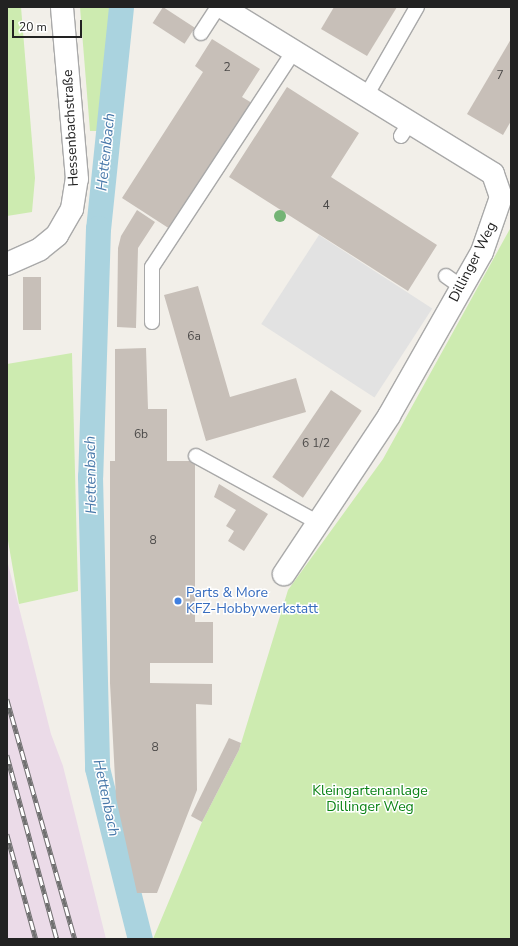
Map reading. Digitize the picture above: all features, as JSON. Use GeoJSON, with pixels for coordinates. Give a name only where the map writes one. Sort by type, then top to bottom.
{"type":"FeatureCollection","features":[{"type":"Feature","properties":{"kind":"street","name":"Hessenbachstraße"},"geometry":{"type":"LineString","coordinates":[[7,264],[40,249],[57,235],[72,209],[77,180],[62,7]]}},
{"type":"Feature","properties":{"kind":"street","name":"Dillinger Weg"},"geometry":{"type":"LineString","coordinates":[[222,7],[366,96],[406,129],[493,174],[505,185],[499,208],[454,282],[389,416],[284,574]]}},
{"type":"Feature","properties":{"kind":"lane"},"geometry":{"type":"LineString","coordinates":[[201,33],[218,7]]}},
{"type":"Feature","properties":{"kind":"lane"},"geometry":{"type":"LineString","coordinates":[[366,96],[417,7]]}},
{"type":"Feature","properties":{"kind":"lane"},"geometry":{"type":"LineString","coordinates":[[152,322],[152,267],[294,51]]}},
{"type":"Feature","properties":{"kind":"lane"},"geometry":{"type":"LineString","coordinates":[[196,456],[319,523]]}},
{"type":"Feature","properties":{"kind":"shaded area"},"geometry":{"type":"Polygon","coordinates":[[[319,235],[432,309],[374,397],[261,324],[319,235]]]}},
{"type":"Feature","properties":{"kind":"shaded area"},"geometry":{"type":"Polygon","coordinates":[[[7,560],[51,734],[63,766],[106,939],[7,939],[7,560]]]}},
{"type":"Feature","properties":{"kind":"green space"},"geometry":{"type":"Polygon","coordinates":[[[7,7],[21,7],[35,178],[32,212],[7,216],[7,7]]]}},
{"type":"Feature","properties":{"kind":"green space"},"geometry":{"type":"Polygon","coordinates":[[[80,7],[115,7],[103,131],[90,131],[80,7]]]}},
{"type":"Feature","properties":{"kind":"green space","name":"Kleingartenanlage Dillinger Weg"},"geometry":{"type":"Polygon","coordinates":[[[511,227],[511,939],[153,939],[202,822],[239,750],[288,590],[383,459],[511,227]]]}},
{"type":"Feature","properties":{"kind":"green space"},"geometry":{"type":"Polygon","coordinates":[[[72,353],[78,591],[19,604],[7,535],[7,364],[72,353]]]}},
{"type":"Feature","properties":{"kind":"building"},"geometry":{"type":"Polygon","coordinates":[[[163,7],[195,28],[185,44],[153,23],[163,7]]]}},
{"type":"Feature","properties":{"kind":"building"},"geometry":{"type":"Polygon","coordinates":[[[334,7],[397,7],[367,56],[321,29],[334,7]]]}},
{"type":"Feature","properties":{"kind":"building"},"geometry":{"type":"Polygon","coordinates":[[[212,39],[260,69],[242,97],[252,103],[170,229],[122,198],[203,72],[195,66],[212,39]]]}},
{"type":"Feature","properties":{"kind":"building"},"geometry":{"type":"Polygon","coordinates":[[[511,39],[511,121],[503,135],[467,114],[511,39]]]}},
{"type":"Feature","properties":{"kind":"building"},"geometry":{"type":"Polygon","coordinates":[[[287,87],[359,133],[331,177],[437,245],[408,291],[229,177],[287,87]]]}},
{"type":"Feature","properties":{"kind":"building"},"geometry":{"type":"Polygon","coordinates":[[[137,210],[155,222],[138,248],[136,328],[117,327],[118,248],[121,236],[137,210]]]}},
{"type":"Feature","properties":{"kind":"building"},"geometry":{"type":"Polygon","coordinates":[[[23,277],[41,277],[41,330],[23,330],[23,277]]]}},
{"type":"Feature","properties":{"kind":"building"},"geometry":{"type":"Polygon","coordinates":[[[198,286],[230,397],[296,378],[306,412],[206,441],[164,295],[198,286]]]}},
{"type":"Feature","properties":{"kind":"building"},"geometry":{"type":"Polygon","coordinates":[[[146,348],[148,409],[167,409],[167,461],[195,461],[195,622],[213,622],[213,663],[150,663],[150,683],[212,684],[212,705],[196,704],[197,790],[157,893],[137,893],[116,798],[110,683],[110,461],[115,461],[115,349],[146,348]]]}},
{"type":"Feature","properties":{"kind":"building"},"geometry":{"type":"Polygon","coordinates":[[[331,390],[362,411],[303,498],[272,477],[331,390]]]}},
{"type":"Feature","properties":{"kind":"building"},"geometry":{"type":"Polygon","coordinates":[[[219,484],[268,514],[244,551],[228,541],[234,531],[226,526],[236,510],[214,497],[219,484]]]}},
{"type":"Feature","properties":{"kind":"building"},"geometry":{"type":"Polygon","coordinates":[[[229,738],[241,743],[239,750],[202,822],[191,816],[229,738]]]}},
{"type":"Feature","properties":{"kind":"waterway","name":"Hettenbach"},"geometry":{"type":"LineString","coordinates":[[121,7],[98,228],[90,476],[97,768],[140,939]]}},
{"type":"Feature","properties":{"kind":"railway"},"geometry":{"type":"LineString","coordinates":[[7,699],[75,939]]}},
{"type":"Feature","properties":{"kind":"railway"},"geometry":{"type":"LineString","coordinates":[[7,755],[57,939]]}},
{"type":"Feature","properties":{"kind":"railway"},"geometry":{"type":"LineString","coordinates":[[7,834],[36,939]]}},
{"type":"Feature","properties":{"kind":"place","name":"Parts & More KFZ-Hobbywerkstatt"},"geometry":{"type":"Point","coordinates":[178,601]}}]}
